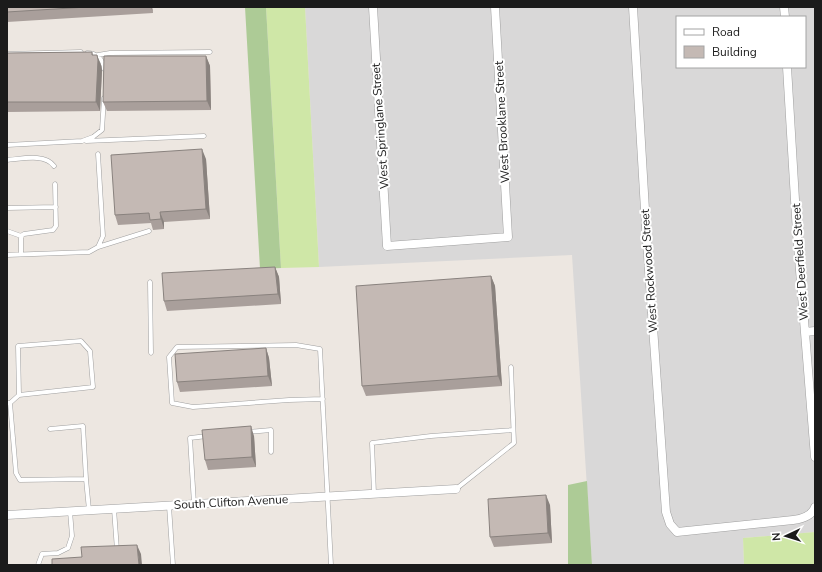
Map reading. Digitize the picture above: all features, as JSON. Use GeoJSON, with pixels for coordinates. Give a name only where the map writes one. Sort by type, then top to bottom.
{"type":"FeatureCollection","features":[{"type":"Feature","properties":{"kind":"street","name":"West Springlane Street"},"geometry":{"type":"LineString","coordinates":[[373,7],[387,246],[508,237]]}},
{"type":"Feature","properties":{"kind":"street","name":"West Brooklane Street"},"geometry":{"type":"LineString","coordinates":[[495,7],[508,237]]}},
{"type":"Feature","properties":{"kind":"street","name":"West Rockwood Street"},"geometry":{"type":"LineString","coordinates":[[633,7],[646,227],[666,512],[670,524],[677,532],[793,520],[804,518],[815,509]]}},
{"type":"Feature","properties":{"kind":"street","name":"West Deerfield Street"},"geometry":{"type":"LineString","coordinates":[[788,68],[805,332],[815,457]]}},
{"type":"Feature","properties":{"kind":"street"},"geometry":{"type":"LineString","coordinates":[[805,332],[815,331]]}},
{"type":"Feature","properties":{"kind":"street","name":"South Clifton Avenue"},"geometry":{"type":"LineString","coordinates":[[7,515],[456,489]]}},
{"type":"Feature","properties":{"kind":"lane"},"geometry":{"type":"LineString","coordinates":[[7,54],[29,52],[93,53],[98,55],[110,53],[210,52]]}},
{"type":"Feature","properties":{"kind":"lane"},"geometry":{"type":"LineString","coordinates":[[98,55],[104,64],[105,75]]}},
{"type":"Feature","properties":{"kind":"lane"},"geometry":{"type":"LineString","coordinates":[[82,141],[93,137],[102,130],[104,91]]}},
{"type":"Feature","properties":{"kind":"lane"},"geometry":{"type":"LineString","coordinates":[[7,144],[204,136]]}},
{"type":"Feature","properties":{"kind":"lane"},"geometry":{"type":"LineString","coordinates":[[98,154],[103,236],[98,247]]}},
{"type":"Feature","properties":{"kind":"lane"},"geometry":{"type":"LineString","coordinates":[[8,160],[44,159],[51,162],[54,166]]}},
{"type":"Feature","properties":{"kind":"lane"},"geometry":{"type":"LineString","coordinates":[[7,232],[21,236],[24,234],[52,230],[56,226],[55,184]]}},
{"type":"Feature","properties":{"kind":"lane"},"geometry":{"type":"LineString","coordinates":[[7,208],[56,207]]}},
{"type":"Feature","properties":{"kind":"lane"},"geometry":{"type":"LineString","coordinates":[[7,255],[89,252],[98,247],[149,231]]}},
{"type":"Feature","properties":{"kind":"lane"},"geometry":{"type":"LineString","coordinates":[[21,236],[21,254]]}},
{"type":"Feature","properties":{"kind":"lane"},"geometry":{"type":"LineString","coordinates":[[150,282],[150,353]]}},
{"type":"Feature","properties":{"kind":"lane"},"geometry":{"type":"LineString","coordinates":[[19,395],[18,346],[81,342],[90,351],[93,387],[19,395],[9,403],[16,473],[20,480],[86,479]]}},
{"type":"Feature","properties":{"kind":"lane"},"geometry":{"type":"LineString","coordinates":[[323,399],[193,407],[172,403],[169,357],[177,347],[296,345],[320,349],[323,399],[328,496],[331,565]]}},
{"type":"Feature","properties":{"kind":"lane"},"geometry":{"type":"LineString","coordinates":[[456,489],[514,444],[511,368]]}},
{"type":"Feature","properties":{"kind":"lane"},"geometry":{"type":"LineString","coordinates":[[50,428],[83,426],[89,510]]}},
{"type":"Feature","properties":{"kind":"lane"},"geometry":{"type":"LineString","coordinates":[[242,433],[271,430],[272,452]]}},
{"type":"Feature","properties":{"kind":"lane"},"geometry":{"type":"LineString","coordinates":[[374,494],[372,443],[431,436],[513,430]]}},
{"type":"Feature","properties":{"kind":"lane"},"geometry":{"type":"LineString","coordinates":[[194,504],[190,438],[212,436]]}},
{"type":"Feature","properties":{"kind":"lane"},"geometry":{"type":"LineString","coordinates":[[169,506],[173,565]]}},
{"type":"Feature","properties":{"kind":"lane"},"geometry":{"type":"LineString","coordinates":[[114,509],[117,552]]}},
{"type":"Feature","properties":{"kind":"lane"},"geometry":{"type":"LineString","coordinates":[[38,565],[42,554],[58,553],[68,548],[72,536],[70,511]]}},
{"type":"Feature","properties":{"kind":"shaded area"},"geometry":{"type":"Polygon","coordinates":[[[305,7],[815,7],[815,532],[743,538],[744,565],[592,565],[572,255],[319,267],[305,7]]]}},
{"type":"Feature","properties":{"kind":"green space"},"geometry":{"type":"Polygon","coordinates":[[[245,7],[266,7],[281,268],[260,269],[245,7]]]}},
{"type":"Feature","properties":{"kind":"green space"},"geometry":{"type":"Polygon","coordinates":[[[266,7],[305,7],[319,267],[281,268],[266,7]]]}},
{"type":"Feature","properties":{"kind":"green space"},"geometry":{"type":"Polygon","coordinates":[[[587,481],[592,565],[568,565],[568,485],[587,481]]]}},
{"type":"Feature","properties":{"kind":"green space"},"geometry":{"type":"Polygon","coordinates":[[[815,532],[815,565],[744,565],[743,538],[815,532]]]}},
{"type":"Feature","properties":{"kind":"building"},"geometry":{"type":"Polygon","coordinates":[[[7,7],[87,7],[7,12],[7,7]]]}},
{"type":"Feature","properties":{"kind":"building"},"geometry":{"type":"Polygon","coordinates":[[[92,52],[92,55],[97,55],[98,60],[96,102],[7,102],[7,53],[92,52]]]}},
{"type":"Feature","properties":{"kind":"building"},"geometry":{"type":"Polygon","coordinates":[[[104,56],[206,56],[207,101],[103,102],[104,56]]]}},
{"type":"Feature","properties":{"kind":"building"},"geometry":{"type":"Polygon","coordinates":[[[202,149],[206,209],[160,212],[161,219],[150,220],[149,213],[115,215],[111,155],[202,149]]]}},
{"type":"Feature","properties":{"kind":"building"},"geometry":{"type":"Polygon","coordinates":[[[275,267],[278,294],[164,301],[162,273],[275,267]]]}},
{"type":"Feature","properties":{"kind":"building"},"geometry":{"type":"Polygon","coordinates":[[[491,276],[498,376],[362,386],[356,286],[491,276]]]}},
{"type":"Feature","properties":{"kind":"building"},"geometry":{"type":"Polygon","coordinates":[[[266,348],[268,376],[177,382],[175,354],[266,348]]]}},
{"type":"Feature","properties":{"kind":"building"},"geometry":{"type":"Polygon","coordinates":[[[251,426],[252,457],[205,460],[202,430],[251,426]]]}},
{"type":"Feature","properties":{"kind":"building"},"geometry":{"type":"Polygon","coordinates":[[[546,495],[548,533],[490,537],[488,499],[546,495]]]}},
{"type":"Feature","properties":{"kind":"building"},"geometry":{"type":"Polygon","coordinates":[[[137,545],[139,565],[52,565],[52,559],[82,557],[81,547],[137,545]]]}}]}
